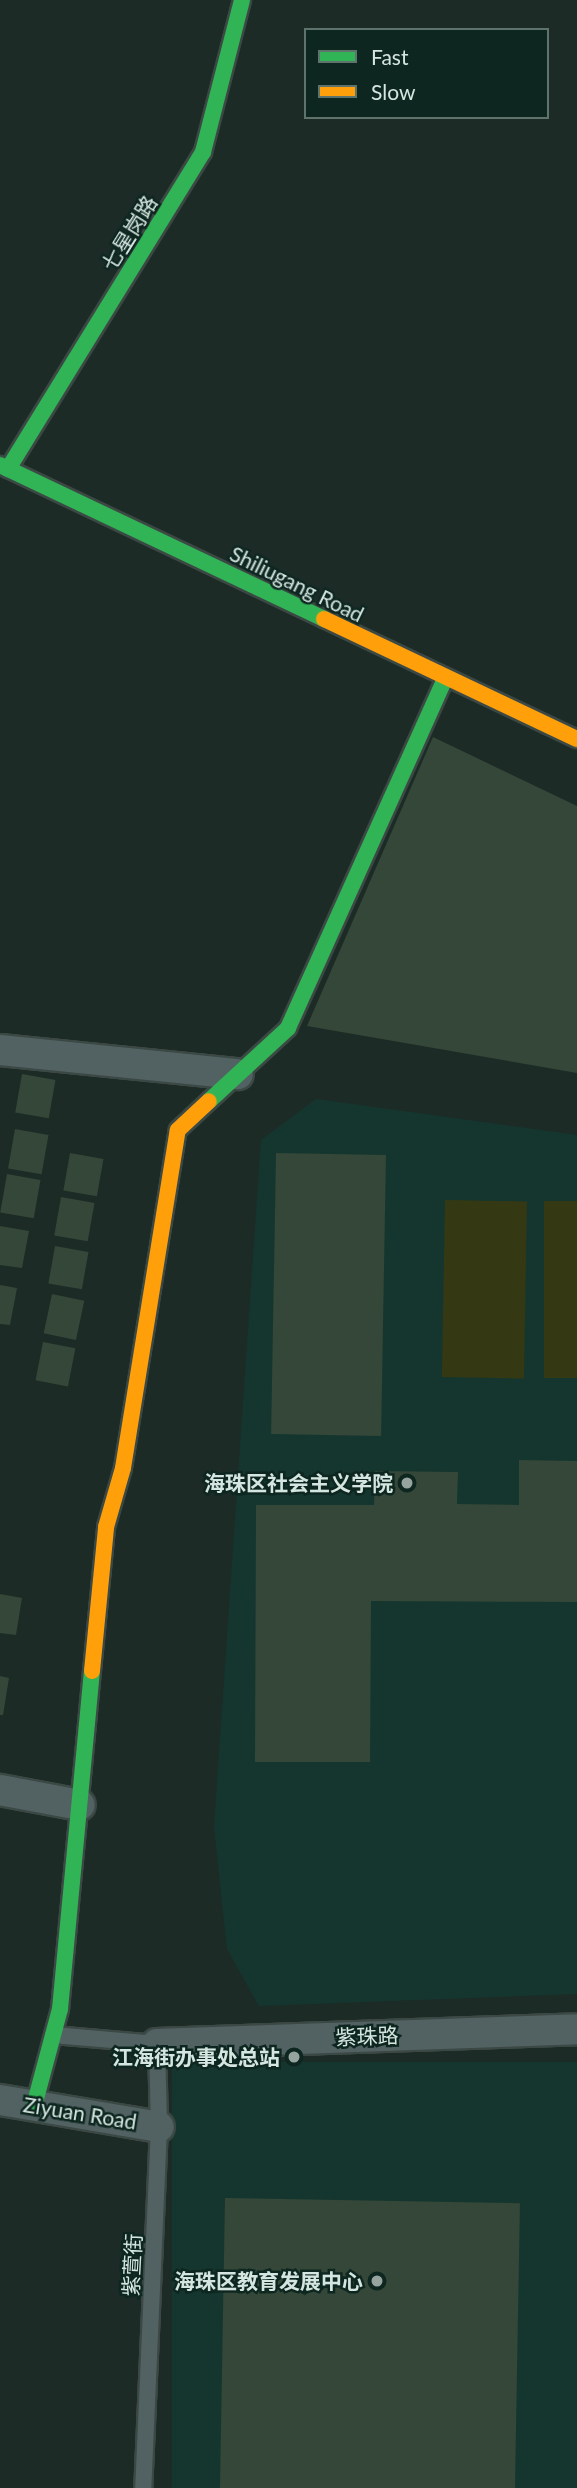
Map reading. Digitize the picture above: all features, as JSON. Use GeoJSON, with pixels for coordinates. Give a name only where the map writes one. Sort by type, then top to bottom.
{"type":"FeatureCollection","features":[{"type":"Feature","properties":{"kind":"street","name":"七星岗路"},"geometry":{"type":"LineString","coordinates":[[4,467],[203,152],[242,0]]}},
{"type":"Feature","properties":{"kind":"street","name":"Shiliugang Road"},"geometry":{"type":"LineString","coordinates":[[4,467],[577,739]]}},
{"type":"Feature","properties":{"kind":"street"},"geometry":{"type":"LineString","coordinates":[[34,2106],[60,2009],[106,1527],[123,1468],[178,1130],[288,1028],[445,678]]}},
{"type":"Feature","properties":{"kind":"street"},"geometry":{"type":"LineString","coordinates":[[0,1050],[238,1074]]}},
{"type":"Feature","properties":{"kind":"street"},"geometry":{"type":"LineString","coordinates":[[0,1790],[80,1805]]}},
{"type":"Feature","properties":{"kind":"street","name":"紫珠路"},"geometry":{"type":"LineString","coordinates":[[157,2044],[577,2029]]}},
{"type":"Feature","properties":{"kind":"street","name":"Ziyuan Road"},"geometry":{"type":"LineString","coordinates":[[0,2100],[159,2127]]}},
{"type":"Feature","properties":{"kind":"lane"},"geometry":{"type":"LineString","coordinates":[[53,2035],[157,2044]]}},
{"type":"Feature","properties":{"kind":"lane","name":"紫萱街"},"geometry":{"type":"LineString","coordinates":[[143,2488],[159,2127],[157,2044]]}},
{"type":"Feature","properties":{"kind":"shaded area","name":"海珠区社会主义学院"},"geometry":{"type":"Polygon","coordinates":[[[316,1099],[577,1135],[577,1994],[259,2006],[227,1949],[214,1827],[261,1140],[316,1099]]]}},
{"type":"Feature","properties":{"kind":"shaded area"},"geometry":{"type":"Polygon","coordinates":[[[445,1200],[527,1201],[524,1378],[442,1377],[445,1200]]]}},
{"type":"Feature","properties":{"kind":"shaded area"},"geometry":{"type":"Polygon","coordinates":[[[544,1201],[577,1201],[577,1378],[544,1378],[544,1201]]]}},
{"type":"Feature","properties":{"kind":"shaded area","name":"海珠区教育发展中心"},"geometry":{"type":"Polygon","coordinates":[[[172,2062],[577,2062],[577,2488],[172,2488],[172,2062]]]}},
{"type":"Feature","properties":{"kind":"building"},"geometry":{"type":"Polygon","coordinates":[[[433,737],[577,806],[577,1073],[307,1026],[433,737]]]}},
{"type":"Feature","properties":{"kind":"building"},"geometry":{"type":"Polygon","coordinates":[[[22,1074],[55,1080],[49,1118],[15,1112],[22,1074]]]}},
{"type":"Feature","properties":{"kind":"building"},"geometry":{"type":"Polygon","coordinates":[[[15,1129],[48,1135],[42,1174],[8,1168],[15,1129]]]}},
{"type":"Feature","properties":{"kind":"building"},"geometry":{"type":"Polygon","coordinates":[[[70,1153],[103,1159],[97,1196],[63,1190],[70,1153]]]}},
{"type":"Feature","properties":{"kind":"building"},"geometry":{"type":"Polygon","coordinates":[[[276,1153],[386,1155],[381,1436],[271,1434],[276,1153]]]}},
{"type":"Feature","properties":{"kind":"building"},"geometry":{"type":"Polygon","coordinates":[[[7,1174],[40,1180],[34,1218],[0,1212],[7,1174]]]}},
{"type":"Feature","properties":{"kind":"building"},"geometry":{"type":"Polygon","coordinates":[[[61,1197],[94,1203],[88,1241],[54,1235],[61,1197]]]}},
{"type":"Feature","properties":{"kind":"building"},"geometry":{"type":"Polygon","coordinates":[[[0,1226],[29,1231],[22,1268],[0,1265],[0,1226]]]}},
{"type":"Feature","properties":{"kind":"building"},"geometry":{"type":"Polygon","coordinates":[[[55,1246],[88,1252],[82,1289],[48,1283],[55,1246]]]}},
{"type":"Feature","properties":{"kind":"building"},"geometry":{"type":"Polygon","coordinates":[[[0,1285],[17,1288],[10,1325],[0,1324],[0,1285]]]}},
{"type":"Feature","properties":{"kind":"building"},"geometry":{"type":"Polygon","coordinates":[[[52,1294],[84,1301],[76,1340],[44,1333],[52,1294]]]}},
{"type":"Feature","properties":{"kind":"building"},"geometry":{"type":"Polygon","coordinates":[[[43,1342],[75,1348],[68,1387],[36,1380],[43,1342]]]}},
{"type":"Feature","properties":{"kind":"building"},"geometry":{"type":"Polygon","coordinates":[[[519,1460],[577,1461],[577,1602],[371,1601],[370,1762],[255,1762],[256,1505],[374,1505],[375,1471],[458,1472],[457,1504],[519,1505],[519,1460]]]}},
{"type":"Feature","properties":{"kind":"building"},"geometry":{"type":"Polygon","coordinates":[[[0,1594],[22,1598],[16,1635],[0,1633],[0,1594]]]}},
{"type":"Feature","properties":{"kind":"building"},"geometry":{"type":"Polygon","coordinates":[[[0,1676],[9,1678],[3,1715],[0,1715],[0,1676]]]}},
{"type":"Feature","properties":{"kind":"building"},"geometry":{"type":"Polygon","coordinates":[[[225,2198],[520,2203],[515,2488],[220,2488],[225,2198]]]}},
{"type":"Feature","properties":{"kind":"traffic: fast"},"geometry":{"type":"LineString","coordinates":[[8,469],[203,152],[242,0]]}},
{"type":"Feature","properties":{"kind":"traffic: fast"},"geometry":{"type":"LineString","coordinates":[[0,465],[324,619]]}},
{"type":"Feature","properties":{"kind":"traffic: fast"},"geometry":{"type":"LineString","coordinates":[[209,1101],[288,1028],[445,678]]}},
{"type":"Feature","properties":{"kind":"traffic: fast"},"geometry":{"type":"LineString","coordinates":[[34,2106],[60,2009],[92,1671]]}},
{"type":"Feature","properties":{"kind":"traffic: slow"},"geometry":{"type":"LineString","coordinates":[[324,619],[577,739]]}},
{"type":"Feature","properties":{"kind":"traffic: slow"},"geometry":{"type":"LineString","coordinates":[[92,1671],[106,1527],[123,1468],[178,1130],[209,1101]]}},
{"type":"Feature","properties":{"kind":"place","name":"海珠区社会主义学院"},"geometry":{"type":"Point","coordinates":[407,1483]}},
{"type":"Feature","properties":{"kind":"place","name":"江海街办事处总站"},"geometry":{"type":"Point","coordinates":[294,2057]}},
{"type":"Feature","properties":{"kind":"place","name":"海珠区教育发展中心"},"geometry":{"type":"Point","coordinates":[377,2281]}}]}
